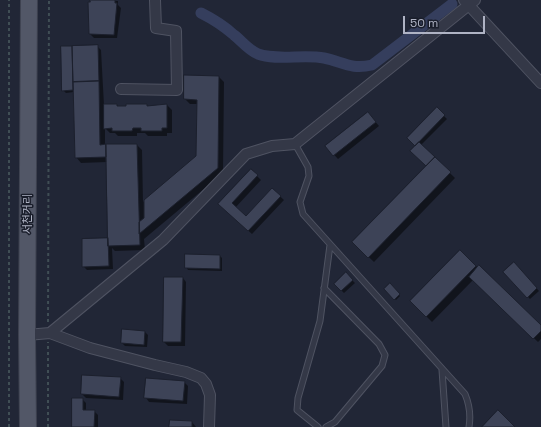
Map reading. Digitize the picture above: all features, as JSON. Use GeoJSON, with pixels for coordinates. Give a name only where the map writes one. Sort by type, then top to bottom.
{"type":"FeatureCollection","features":[{"type":"Feature","properties":{"kind":"main road","name":"서천거리"},"geometry":{"type":"LineString","coordinates":[[28,427],[27,335],[29,0]]}},
{"type":"Feature","properties":{"kind":"street"},"geometry":{"type":"LineString","coordinates":[[121,89],[177,90],[176,31],[156,28],[155,0]]}},
{"type":"Feature","properties":{"kind":"street"},"geometry":{"type":"LineString","coordinates":[[49,333],[163,240],[246,154],[272,146],[295,144],[469,2],[541,83]]}},
{"type":"Feature","properties":{"kind":"street"},"geometry":{"type":"LineString","coordinates":[[27,335],[49,333],[90,348],[186,372],[201,378],[206,384],[210,395],[209,427]]}},
{"type":"Feature","properties":{"kind":"lane"},"geometry":{"type":"LineString","coordinates":[[295,144],[308,167],[309,176],[300,202],[303,214],[466,394],[469,404],[469,427]]}},
{"type":"Feature","properties":{"kind":"lane"},"geometry":{"type":"LineString","coordinates":[[318,427],[297,410],[298,398],[320,321],[330,245]]}},
{"type":"Feature","properties":{"kind":"lane"},"geometry":{"type":"LineString","coordinates":[[324,288],[379,344],[385,355],[382,366],[335,422],[326,427]]}},
{"type":"Feature","properties":{"kind":"lane"},"geometry":{"type":"LineString","coordinates":[[442,369],[446,427]]}},
{"type":"Feature","properties":{"kind":"path"},"geometry":{"type":"LineString","coordinates":[[9,0],[9,427]]}},
{"type":"Feature","properties":{"kind":"path"},"geometry":{"type":"LineString","coordinates":[[48,0],[48,427]]}},
{"type":"Feature","properties":{"kind":"building"},"geometry":{"type":"Polygon","coordinates":[[[90,0],[115,0],[115,3],[117,3],[114,35],[89,34],[88,2],[90,2],[90,0]]]}},
{"type":"Feature","properties":{"kind":"building"},"geometry":{"type":"Polygon","coordinates":[[[98,45],[99,81],[73,82],[72,46],[98,45]]]}},
{"type":"Feature","properties":{"kind":"building"},"geometry":{"type":"Polygon","coordinates":[[[61,46],[72,46],[73,90],[62,91],[61,46]]]}},
{"type":"Feature","properties":{"kind":"building"},"geometry":{"type":"Polygon","coordinates":[[[184,75],[219,76],[218,168],[139,234],[139,222],[144,218],[144,200],[196,156],[197,100],[184,99],[184,75]]]}},
{"type":"Feature","properties":{"kind":"building"},"geometry":{"type":"Polygon","coordinates":[[[99,81],[100,145],[106,144],[106,157],[75,158],[73,82],[99,81]]]}},
{"type":"Feature","properties":{"kind":"building"},"geometry":{"type":"Polygon","coordinates":[[[104,104],[126,106],[126,104],[147,104],[147,106],[167,104],[167,128],[162,128],[162,131],[141,131],[141,128],[133,128],[132,131],[112,131],[112,128],[104,129],[104,104]]]}},
{"type":"Feature","properties":{"kind":"building"},"geometry":{"type":"Polygon","coordinates":[[[437,107],[445,115],[415,146],[407,138],[437,107]]]}},
{"type":"Feature","properties":{"kind":"building"},"geometry":{"type":"Polygon","coordinates":[[[368,112],[376,122],[333,156],[325,146],[368,112]]]}},
{"type":"Feature","properties":{"kind":"building"},"geometry":{"type":"Polygon","coordinates":[[[419,142],[435,157],[426,166],[410,151],[419,142]]]}},
{"type":"Feature","properties":{"kind":"building"},"geometry":{"type":"Polygon","coordinates":[[[106,144],[137,144],[140,245],[108,246],[106,144]]]}},
{"type":"Feature","properties":{"kind":"building"},"geometry":{"type":"Polygon","coordinates":[[[435,157],[451,172],[368,258],[352,242],[435,157]]]}},
{"type":"Feature","properties":{"kind":"building"},"geometry":{"type":"Polygon","coordinates":[[[251,169],[258,175],[232,203],[246,216],[272,188],[281,196],[248,231],[218,204],[251,169]]]}},
{"type":"Feature","properties":{"kind":"building"},"geometry":{"type":"Polygon","coordinates":[[[108,238],[109,266],[82,267],[82,239],[108,238]]]}},
{"type":"Feature","properties":{"kind":"building"},"geometry":{"type":"Polygon","coordinates":[[[460,250],[476,266],[426,317],[410,301],[460,250]]]}},
{"type":"Feature","properties":{"kind":"building"},"geometry":{"type":"Polygon","coordinates":[[[185,254],[220,255],[220,269],[185,268],[185,254]]]}},
{"type":"Feature","properties":{"kind":"building"},"geometry":{"type":"Polygon","coordinates":[[[514,262],[537,288],[527,298],[503,272],[514,262]]]}},
{"type":"Feature","properties":{"kind":"building"},"geometry":{"type":"Polygon","coordinates":[[[479,265],[541,325],[541,331],[533,339],[469,277],[479,265]]]}},
{"type":"Feature","properties":{"kind":"building"},"geometry":{"type":"Polygon","coordinates":[[[346,272],[353,280],[341,291],[334,284],[346,272]]]}},
{"type":"Feature","properties":{"kind":"building"},"geometry":{"type":"Polygon","coordinates":[[[164,277],[183,277],[181,342],[163,342],[164,277]]]}},
{"type":"Feature","properties":{"kind":"building"},"geometry":{"type":"Polygon","coordinates":[[[390,283],[400,294],[394,300],[384,289],[390,283]]]}},
{"type":"Feature","properties":{"kind":"building"},"geometry":{"type":"Polygon","coordinates":[[[122,329],[145,331],[144,345],[121,343],[122,329]]]}},
{"type":"Feature","properties":{"kind":"building"},"geometry":{"type":"Polygon","coordinates":[[[82,375],[121,377],[119,397],[81,394],[82,375]]]}},
{"type":"Feature","properties":{"kind":"building"},"geometry":{"type":"Polygon","coordinates":[[[146,378],[185,381],[183,401],[144,398],[146,378]]]}},
{"type":"Feature","properties":{"kind":"building"},"geometry":{"type":"Polygon","coordinates":[[[72,398],[83,398],[83,410],[95,410],[94,427],[72,427],[72,398]]]}},
{"type":"Feature","properties":{"kind":"building"},"geometry":{"type":"Polygon","coordinates":[[[498,410],[515,427],[482,427],[498,410]]]}},
{"type":"Feature","properties":{"kind":"building"},"geometry":{"type":"Polygon","coordinates":[[[170,420],[192,421],[192,427],[169,427],[170,420]]]}},
{"type":"Feature","properties":{"kind":"waterway"},"geometry":{"type":"LineString","coordinates":[[201,13],[214,20],[258,54],[273,57],[324,58],[358,67],[372,65],[452,4]]}}]}
